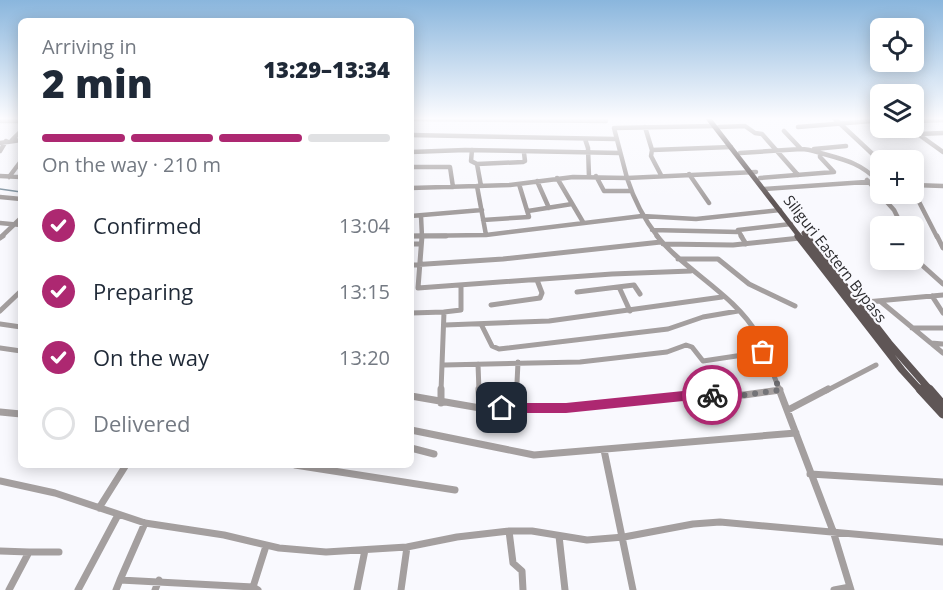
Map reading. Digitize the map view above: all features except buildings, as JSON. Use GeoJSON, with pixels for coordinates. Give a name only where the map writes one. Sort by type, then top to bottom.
{"type":"FeatureCollection","features":[{"type":"Feature","properties":{"kind":"main road","name":"Siliguri Eastern Bypass"},"geometry":{"type":"LineString","coordinates":[[734,146],[801,238],[855,303]]}},
{"type":"Feature","properties":{"kind":"main road","name":"Siliguri Eastern Bypass"},"geometry":{"type":"LineString","coordinates":[[731,147],[756,174],[943,414]]}},
{"type":"Feature","properties":{"kind":"main road","name":"Siliguri Eastern Bypass"},"geometry":{"type":"LineString","coordinates":[[907,369],[943,405]]}},
{"type":"Feature","properties":{"kind":"street"},"geometry":{"type":"LineString","coordinates":[[587,146],[589,177]]}},
{"type":"Feature","properties":{"kind":"street"},"geometry":{"type":"LineString","coordinates":[[618,146],[631,191],[642,216],[662,243],[748,322],[763,352],[788,410],[833,531],[850,589],[834,590]]}},
{"type":"Feature","properties":{"kind":"street"},"geometry":{"type":"LineString","coordinates":[[649,146],[652,150],[651,156],[661,175]]}},
{"type":"Feature","properties":{"kind":"street"},"geometry":{"type":"LineString","coordinates":[[772,146],[798,175]]}},
{"type":"Feature","properties":{"kind":"street"},"geometry":{"type":"LineString","coordinates":[[798,146],[801,149]]}},
{"type":"Feature","properties":{"kind":"street"},"geometry":{"type":"LineString","coordinates":[[741,153],[814,149],[823,146],[838,150],[846,146]]}},
{"type":"Feature","properties":{"kind":"street"},"geometry":{"type":"LineString","coordinates":[[652,150],[731,147]]}},
{"type":"Feature","properties":{"kind":"street"},"geometry":{"type":"LineString","coordinates":[[814,149],[820,153],[856,162],[870,174]]}},
{"type":"Feature","properties":{"kind":"street"},"geometry":{"type":"LineString","coordinates":[[414,152],[472,150],[524,153],[620,153]]}},
{"type":"Feature","properties":{"kind":"street"},"geometry":{"type":"LineString","coordinates":[[472,150],[471,161],[477,164],[523,162],[525,161],[524,153]]}},
{"type":"Feature","properties":{"kind":"street"},"geometry":{"type":"LineString","coordinates":[[414,188],[519,184],[557,178],[596,176],[627,178],[689,174],[798,175],[834,172],[820,157],[820,153]]}},
{"type":"Feature","properties":{"kind":"street"},"geometry":{"type":"LineString","coordinates":[[477,164],[486,234]]}},
{"type":"Feature","properties":{"kind":"street"},"geometry":{"type":"LineString","coordinates":[[9,177],[18,165]]}},
{"type":"Feature","properties":{"kind":"street"},"geometry":{"type":"LineString","coordinates":[[414,166],[450,167],[453,187]]}},
{"type":"Feature","properties":{"kind":"street"},"geometry":{"type":"LineString","coordinates":[[689,174],[710,203]]}},
{"type":"Feature","properties":{"kind":"street"},"geometry":{"type":"LineString","coordinates":[[0,176],[18,177]]}},
{"type":"Feature","properties":{"kind":"street"},"geometry":{"type":"LineString","coordinates":[[596,176],[603,191],[631,191]]}},
{"type":"Feature","properties":{"kind":"street"},"geometry":{"type":"LineString","coordinates":[[557,178],[583,222]]}},
{"type":"Feature","properties":{"kind":"street"},"geometry":{"type":"LineString","coordinates":[[867,180],[897,216]]}},
{"type":"Feature","properties":{"kind":"street"},"geometry":{"type":"LineString","coordinates":[[766,189],[870,180]]}},
{"type":"Feature","properties":{"kind":"street"},"geometry":{"type":"LineString","coordinates":[[537,181],[549,208]]}},
{"type":"Feature","properties":{"kind":"street"},"geometry":{"type":"LineString","coordinates":[[483,220],[528,217],[519,184]]}},
{"type":"Feature","properties":{"kind":"street"},"geometry":{"type":"LineString","coordinates":[[924,185],[943,186]]}},
{"type":"Feature","properties":{"kind":"street"},"geometry":{"type":"LineString","coordinates":[[0,197],[18,199]]}},
{"type":"Feature","properties":{"kind":"street"},"geometry":{"type":"LineString","coordinates":[[528,211],[572,204]]}},
{"type":"Feature","properties":{"kind":"street"},"geometry":{"type":"LineString","coordinates":[[920,204],[943,248]]}},
{"type":"Feature","properties":{"kind":"street"},"geometry":{"type":"LineString","coordinates":[[414,216],[482,210]]}},
{"type":"Feature","properties":{"kind":"street"},"geometry":{"type":"LineString","coordinates":[[414,236],[486,234],[642,216],[696,219],[780,210]]}},
{"type":"Feature","properties":{"kind":"street"},"geometry":{"type":"LineString","coordinates":[[421,216],[422,244],[414,288],[612,274],[691,271]]}},
{"type":"Feature","properties":{"kind":"street"},"geometry":{"type":"LineString","coordinates":[[0,238],[18,221]]}},
{"type":"Feature","properties":{"kind":"street"},"geometry":{"type":"LineString","coordinates":[[0,223],[18,225]]}},
{"type":"Feature","properties":{"kind":"street"},"geometry":{"type":"LineString","coordinates":[[652,230],[738,231],[791,224]]}},
{"type":"Feature","properties":{"kind":"street"},"geometry":{"type":"LineString","coordinates":[[738,231],[746,244]]}},
{"type":"Feature","properties":{"kind":"street"},"geometry":{"type":"LineString","coordinates":[[414,264],[503,259],[662,243],[746,244],[801,238]]}},
{"type":"Feature","properties":{"kind":"street"},"geometry":{"type":"LineString","coordinates":[[414,244],[422,244]]}},
{"type":"Feature","properties":{"kind":"street"},"geometry":{"type":"LineString","coordinates":[[678,259],[718,259],[749,284],[795,306]]}},
{"type":"Feature","properties":{"kind":"street"},"geometry":{"type":"LineString","coordinates":[[924,267],[943,284]]}},
{"type":"Feature","properties":{"kind":"street"},"geometry":{"type":"LineString","coordinates":[[490,305],[540,298],[542,293],[537,280]]}},
{"type":"Feature","properties":{"kind":"street"},"geometry":{"type":"LineString","coordinates":[[576,292],[635,285],[640,294]]}},
{"type":"Feature","properties":{"kind":"street"},"geometry":{"type":"LineString","coordinates":[[414,313],[461,310],[461,286]]}},
{"type":"Feature","properties":{"kind":"street"},"geometry":{"type":"LineString","coordinates":[[619,287],[630,311]]}},
{"type":"Feature","properties":{"kind":"street"},"geometry":{"type":"LineString","coordinates":[[0,310],[18,295]]}},
{"type":"Feature","properties":{"kind":"street"},"geometry":{"type":"LineString","coordinates":[[855,303],[943,295]]}},
{"type":"Feature","properties":{"kind":"street"},"geometry":{"type":"LineString","coordinates":[[932,296],[943,313]]}},
{"type":"Feature","properties":{"kind":"street"},"geometry":{"type":"LineString","coordinates":[[445,325],[526,324],[722,297]]}},
{"type":"Feature","properties":{"kind":"street"},"geometry":{"type":"LineString","coordinates":[[880,301],[943,353]]}},
{"type":"Feature","properties":{"kind":"street"},"geometry":{"type":"LineString","coordinates":[[482,326],[492,346],[499,349],[668,329],[703,317],[738,311]]}},
{"type":"Feature","properties":{"kind":"street"},"geometry":{"type":"LineString","coordinates":[[441,403],[444,312]]}},
{"type":"Feature","properties":{"kind":"street"},"geometry":{"type":"LineString","coordinates":[[0,324],[18,327]]}},
{"type":"Feature","properties":{"kind":"street"},"geometry":{"type":"LineString","coordinates":[[912,328],[943,328]]}},
{"type":"Feature","properties":{"kind":"street"},"geometry":{"type":"LineString","coordinates":[[929,342],[943,344]]}},
{"type":"Feature","properties":{"kind":"street"},"geometry":{"type":"LineString","coordinates":[[444,365],[606,359],[667,352],[686,345],[692,347],[698,357],[703,360],[763,352]]}},
{"type":"Feature","properties":{"kind":"street"},"geometry":{"type":"LineString","coordinates":[[0,348],[18,351]]}},
{"type":"Feature","properties":{"kind":"street"},"geometry":{"type":"LineString","coordinates":[[518,362],[517,383],[524,408]]}},
{"type":"Feature","properties":{"kind":"street"},"geometry":{"type":"LineString","coordinates":[[478,364],[480,408]]}},
{"type":"Feature","properties":{"kind":"street"},"geometry":{"type":"LineString","coordinates":[[788,410],[876,365]]}},
{"type":"Feature","properties":{"kind":"street"},"geometry":{"type":"LineString","coordinates":[[414,397],[480,408],[566,408],[693,395],[744,395],[780,390]]}},
{"type":"Feature","properties":{"kind":"street"},"geometry":{"type":"LineString","coordinates":[[0,412],[18,414]]}},
{"type":"Feature","properties":{"kind":"street"},"geometry":{"type":"LineString","coordinates":[[414,431],[534,455],[796,433]]}},
{"type":"Feature","properties":{"kind":"street"},"geometry":{"type":"LineString","coordinates":[[414,449],[434,454]]}},
{"type":"Feature","properties":{"kind":"street"},"geometry":{"type":"LineString","coordinates":[[604,450],[624,537],[633,590]]}},
{"type":"Feature","properties":{"kind":"street"},"geometry":{"type":"LineString","coordinates":[[99,508],[124,468]]}},
{"type":"Feature","properties":{"kind":"street"},"geometry":{"type":"LineString","coordinates":[[314,468],[455,490]]}},
{"type":"Feature","properties":{"kind":"street"},"geometry":{"type":"LineString","coordinates":[[810,474],[943,482]]}},
{"type":"Feature","properties":{"kind":"street"},"geometry":{"type":"LineString","coordinates":[[0,481],[55,494],[145,522],[224,535],[266,546],[326,552],[406,547],[457,537],[509,531],[532,531],[587,540],[624,537],[693,524],[720,522],[943,542]]}},
{"type":"Feature","properties":{"kind":"street"},"geometry":{"type":"LineString","coordinates":[[78,590],[118,514]]}},
{"type":"Feature","properties":{"kind":"street"},"geometry":{"type":"LineString","coordinates":[[116,590],[145,522]]}},
{"type":"Feature","properties":{"kind":"street"},"geometry":{"type":"LineString","coordinates":[[509,531],[513,563],[522,571],[523,590]]}},
{"type":"Feature","properties":{"kind":"street"},"geometry":{"type":"LineString","coordinates":[[559,536],[565,590]]}},
{"type":"Feature","properties":{"kind":"street"},"geometry":{"type":"LineString","coordinates":[[120,580],[159,580],[255,588],[266,546]]}},
{"type":"Feature","properties":{"kind":"street"},"geometry":{"type":"LineString","coordinates":[[401,590],[406,547]]}},
{"type":"Feature","properties":{"kind":"street"},"geometry":{"type":"LineString","coordinates":[[357,590],[365,550]]}},
{"type":"Feature","properties":{"kind":"street"},"geometry":{"type":"LineString","coordinates":[[0,551],[59,552]]}},
{"type":"Feature","properties":{"kind":"street"},"geometry":{"type":"LineString","coordinates":[[9,590],[29,552]]}},
{"type":"Feature","properties":{"kind":"street"},"geometry":{"type":"LineString","coordinates":[[155,590],[159,580]]}},
{"type":"Feature","properties":{"kind":"waterway"},"geometry":{"type":"LineString","coordinates":[[0,189],[18,192]]}},
{"type":"Feature","properties":{"kind":"way so far"},"geometry":{"type":"LineString","coordinates":[[712,395],[744,395],[780,390],[763,352]]}},
{"type":"Feature","properties":{"kind":"route"},"geometry":{"type":"LineString","coordinates":[[502,408],[566,408],[712,395]]}}]}
